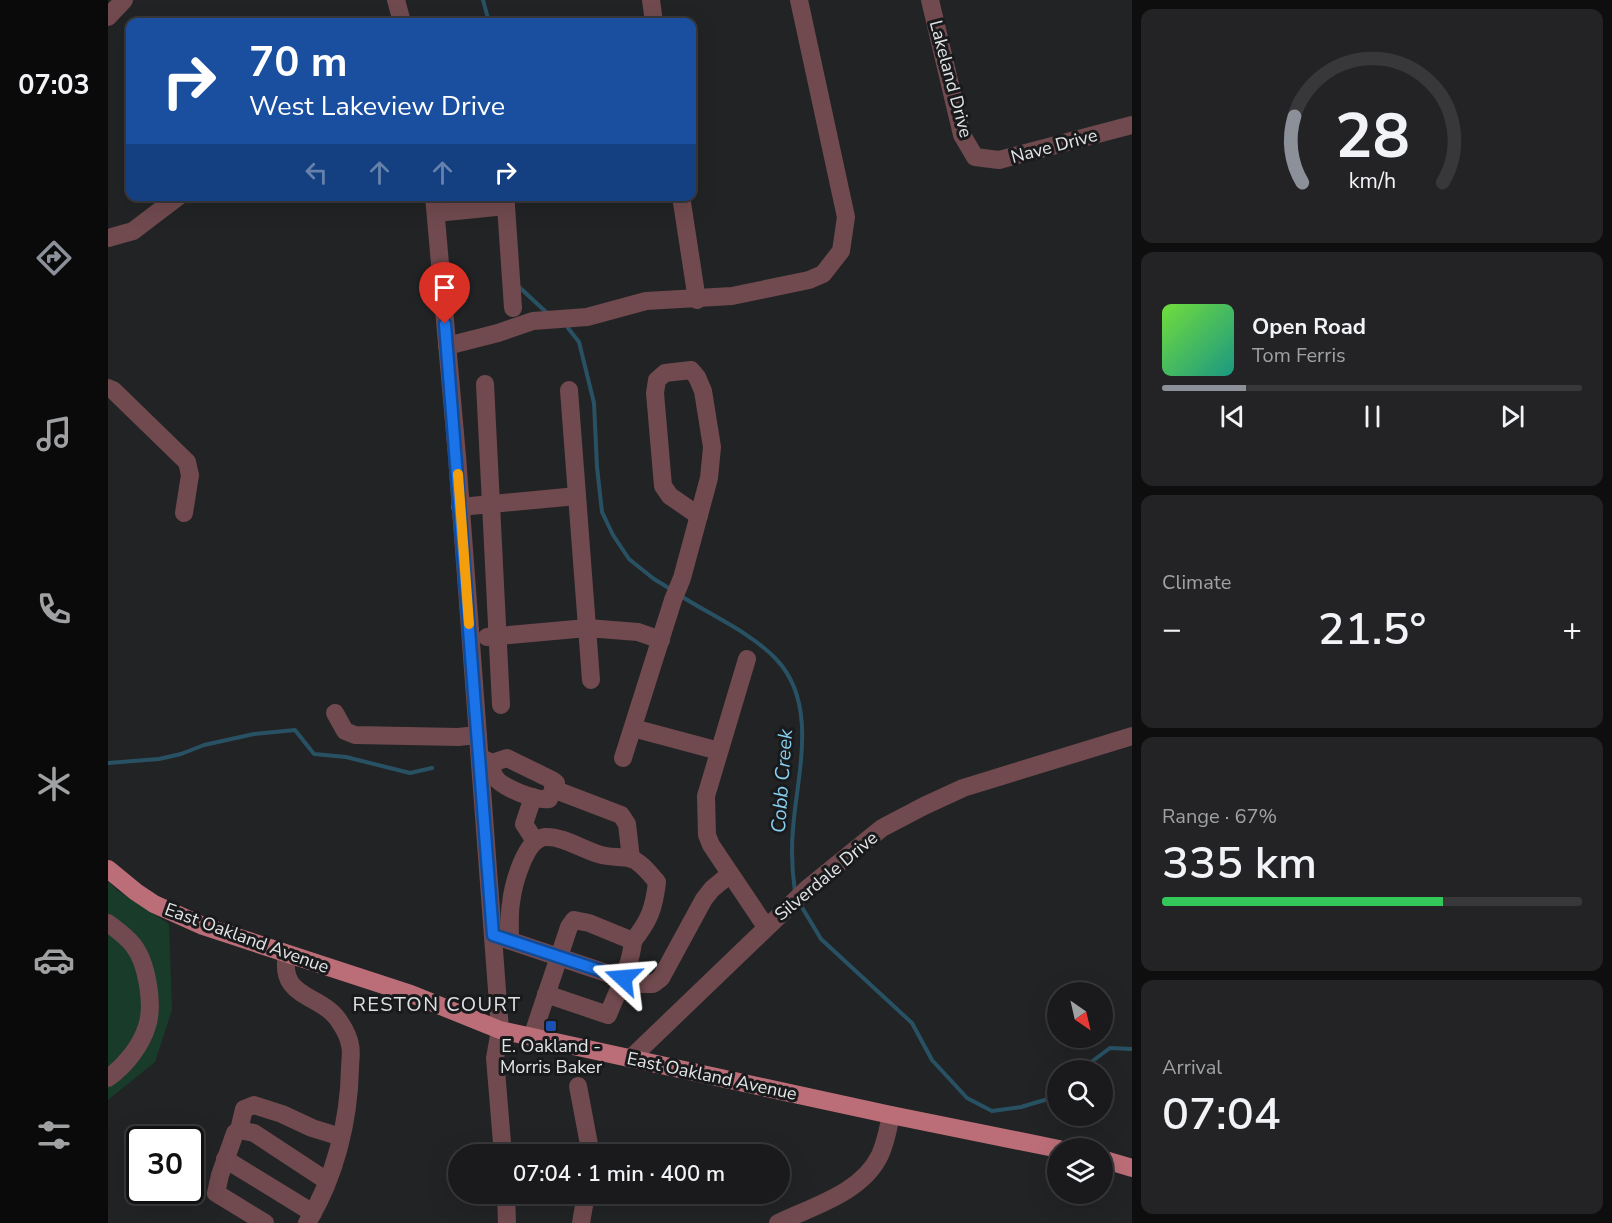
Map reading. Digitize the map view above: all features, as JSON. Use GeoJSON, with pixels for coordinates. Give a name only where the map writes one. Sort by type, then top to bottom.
{"type":"FeatureCollection","features":[{"type":"Feature","properties":{"kind":"main road","name":"East Oakland Avenue"},"geometry":{"type":"LineString","coordinates":[[108,869],[136,892],[164,909],[203,926],[411,994],[500,1030],[1047,1147]]}},
{"type":"Feature","properties":{"kind":"main road"},"geometry":{"type":"LineString","coordinates":[[1113,1162],[1132,1168]]}},
{"type":"Feature","properties":{"kind":"street"},"geometry":{"type":"LineString","coordinates":[[108,17],[124,0]]}},
{"type":"Feature","properties":{"kind":"street"},"geometry":{"type":"LineString","coordinates":[[396,0],[401,18]]}},
{"type":"Feature","properties":{"kind":"street"},"geometry":{"type":"LineString","coordinates":[[651,0],[653,18]]}},
{"type":"Feature","properties":{"kind":"street"},"geometry":{"type":"LineString","coordinates":[[447,346],[533,321],[587,317],[646,301],[698,300],[732,296],[809,280],[823,274],[841,251],[846,217],[799,0]]}},
{"type":"Feature","properties":{"kind":"street","name":"Lakeland Drive"},"geometry":{"type":"LineString","coordinates":[[930,0],[962,135],[975,157]]}},
{"type":"Feature","properties":{"kind":"street","name":"Nave Drive"},"geometry":{"type":"LineString","coordinates":[[975,157],[999,160],[1132,125]]}},
{"type":"Feature","properties":{"kind":"street"},"geometry":{"type":"LineString","coordinates":[[108,237],[133,231],[172,201]]}},
{"type":"Feature","properties":{"kind":"street"},"geometry":{"type":"LineString","coordinates":[[502,1144],[495,1058],[500,1030],[501,938],[485,760],[478,735],[435,205],[505,201],[513,308]]}},
{"type":"Feature","properties":{"kind":"street"},"geometry":{"type":"LineString","coordinates":[[682,201],[698,300]]}},
{"type":"Feature","properties":{"kind":"street"},"geometry":{"type":"LineString","coordinates":[[623,758],[682,578],[710,478],[712,447],[703,391],[697,377],[691,370],[665,373],[657,380],[654,393],[663,486],[670,496],[699,516]]}},
{"type":"Feature","properties":{"kind":"street"},"geometry":{"type":"LineString","coordinates":[[485,384],[501,705]]}},
{"type":"Feature","properties":{"kind":"street"},"geometry":{"type":"LineString","coordinates":[[108,388],[113,390],[187,462],[190,475],[184,513]]}},
{"type":"Feature","properties":{"kind":"street"},"geometry":{"type":"LineString","coordinates":[[569,390],[591,680]]}},
{"type":"Feature","properties":{"kind":"street"},"geometry":{"type":"LineString","coordinates":[[460,507],[577,496]]}},
{"type":"Feature","properties":{"kind":"street"},"geometry":{"type":"LineString","coordinates":[[470,638],[587,628],[638,632],[661,640]]}},
{"type":"Feature","properties":{"kind":"street"},"geometry":{"type":"LineString","coordinates":[[747,658],[706,796],[707,835],[766,927]]}},
{"type":"Feature","properties":{"kind":"street"},"geometry":{"type":"LineString","coordinates":[[335,713],[345,731],[355,735],[458,737],[478,735]]}},
{"type":"Feature","properties":{"kind":"street"},"geometry":{"type":"LineString","coordinates":[[633,728],[719,751]]}},
{"type":"Feature","properties":{"kind":"street","name":"Silverdale Drive"},"geometry":{"type":"LineString","coordinates":[[630,1059],[808,888],[882,828],[963,788],[1132,736]]}},
{"type":"Feature","properties":{"kind":"street"},"geometry":{"type":"LineString","coordinates":[[507,758],[552,780],[556,783],[549,800],[516,791],[497,780],[485,760],[507,758]]}},
{"type":"Feature","properties":{"kind":"street"},"geometry":{"type":"LineString","coordinates":[[553,789],[621,815],[627,824],[631,858]]}},
{"type":"Feature","properties":{"kind":"street"},"geometry":{"type":"LineString","coordinates":[[533,797],[524,824],[535,841]]}},
{"type":"Feature","properties":{"kind":"street"},"geometry":{"type":"LineString","coordinates":[[501,938],[527,850],[535,841],[545,837],[557,838],[600,855],[631,858],[657,882],[655,901],[649,919],[633,942],[631,981],[608,1015],[546,994]]}},
{"type":"Feature","properties":{"kind":"street"},"geometry":{"type":"LineString","coordinates":[[501,938],[631,981],[653,984],[661,978],[704,899],[730,874]]}},
{"type":"Feature","properties":{"kind":"street"},"geometry":{"type":"LineString","coordinates":[[531,1037],[569,927],[574,920],[589,923],[633,942]]}},
{"type":"Feature","properties":{"kind":"street"},"geometry":{"type":"LineString","coordinates":[[108,923],[134,946],[146,972],[149,996],[148,1025],[134,1053],[108,1078]]}},
{"type":"Feature","properties":{"kind":"street"},"geometry":{"type":"LineString","coordinates":[[225,1159],[310,1218],[327,1181],[341,1137],[350,1091],[351,1045],[341,1023],[328,1009],[301,993],[289,982],[284,969],[287,954]]}},
{"type":"Feature","properties":{"kind":"street"},"geometry":{"type":"LineString","coordinates":[[578,1086],[589,1144]]}},
{"type":"Feature","properties":{"kind":"street"},"geometry":{"type":"LineString","coordinates":[[265,1223],[216,1193],[225,1159],[235,1132],[239,1130],[244,1109],[254,1104],[312,1128],[341,1137]]}},
{"type":"Feature","properties":{"kind":"street"},"geometry":{"type":"LineString","coordinates":[[778,1223],[845,1191],[871,1171],[886,1142],[891,1115]]}},
{"type":"Feature","properties":{"kind":"street"},"geometry":{"type":"LineString","coordinates":[[239,1130],[254,1133],[327,1181]]}},
{"type":"Feature","properties":{"kind":"street"},"geometry":{"type":"LineString","coordinates":[[506,1204],[507,1223]]}},
{"type":"Feature","properties":{"kind":"street"},"geometry":{"type":"LineString","coordinates":[[581,1223],[584,1204]]}},
{"type":"Feature","properties":{"kind":"green space"},"geometry":{"type":"Polygon","coordinates":[[[108,881],[117,890],[169,924],[172,1010],[155,1062],[108,1100],[108,881]]]}},
{"type":"Feature","properties":{"kind":"waterway","name":"Cobb Creek"},"geometry":{"type":"LineString","coordinates":[[483,0],[488,18]]}},
{"type":"Feature","properties":{"kind":"waterway","name":"Cobb Creek"},"geometry":{"type":"LineString","coordinates":[[518,286],[546,312]]}},
{"type":"Feature","properties":{"kind":"waterway","name":"Cobb Creek"},"geometry":{"type":"LineString","coordinates":[[568,328],[579,342],[594,403],[602,512],[613,535],[629,559],[672,590]]}},
{"type":"Feature","properties":{"kind":"waterway","name":"Cobb Creek"},"geometry":{"type":"LineString","coordinates":[[681,596],[743,632],[766,649],[789,677],[797,697],[802,740],[792,837],[795,892]]}},
{"type":"Feature","properties":{"kind":"waterway"},"geometry":{"type":"LineString","coordinates":[[108,763],[159,759],[204,745],[254,734],[295,730],[314,754],[346,757],[410,773],[432,768]]}},
{"type":"Feature","properties":{"kind":"waterway","name":"Cobb Creek"},"geometry":{"type":"LineString","coordinates":[[800,904],[821,939],[912,1023],[932,1060],[967,1098],[992,1111],[1021,1107],[1047,1099]]}},
{"type":"Feature","properties":{"kind":"waterway","name":"Cobb Creek"},"geometry":{"type":"LineString","coordinates":[[1094,1060],[1110,1048],[1132,1049]]}},
{"type":"Feature","properties":{"kind":"slow traffic"},"geometry":{"type":"LineString","coordinates":[[458,474],[469,624]]}},
{"type":"Feature","properties":{"kind":"place","name":"E. Oakland - Morris Baker"},"geometry":{"type":"Point","coordinates":[551,1026]}},
{"type":"Feature","properties":{"kind":"district","name":"RESTON COURT"},"geometry":{"type":"Point","coordinates":[437,1004]}},
{"type":"Feature","properties":{"kind":"route"},"geometry":{"type":"LineString","coordinates":[[445,324],[493,935],[623,978]]}}]}
